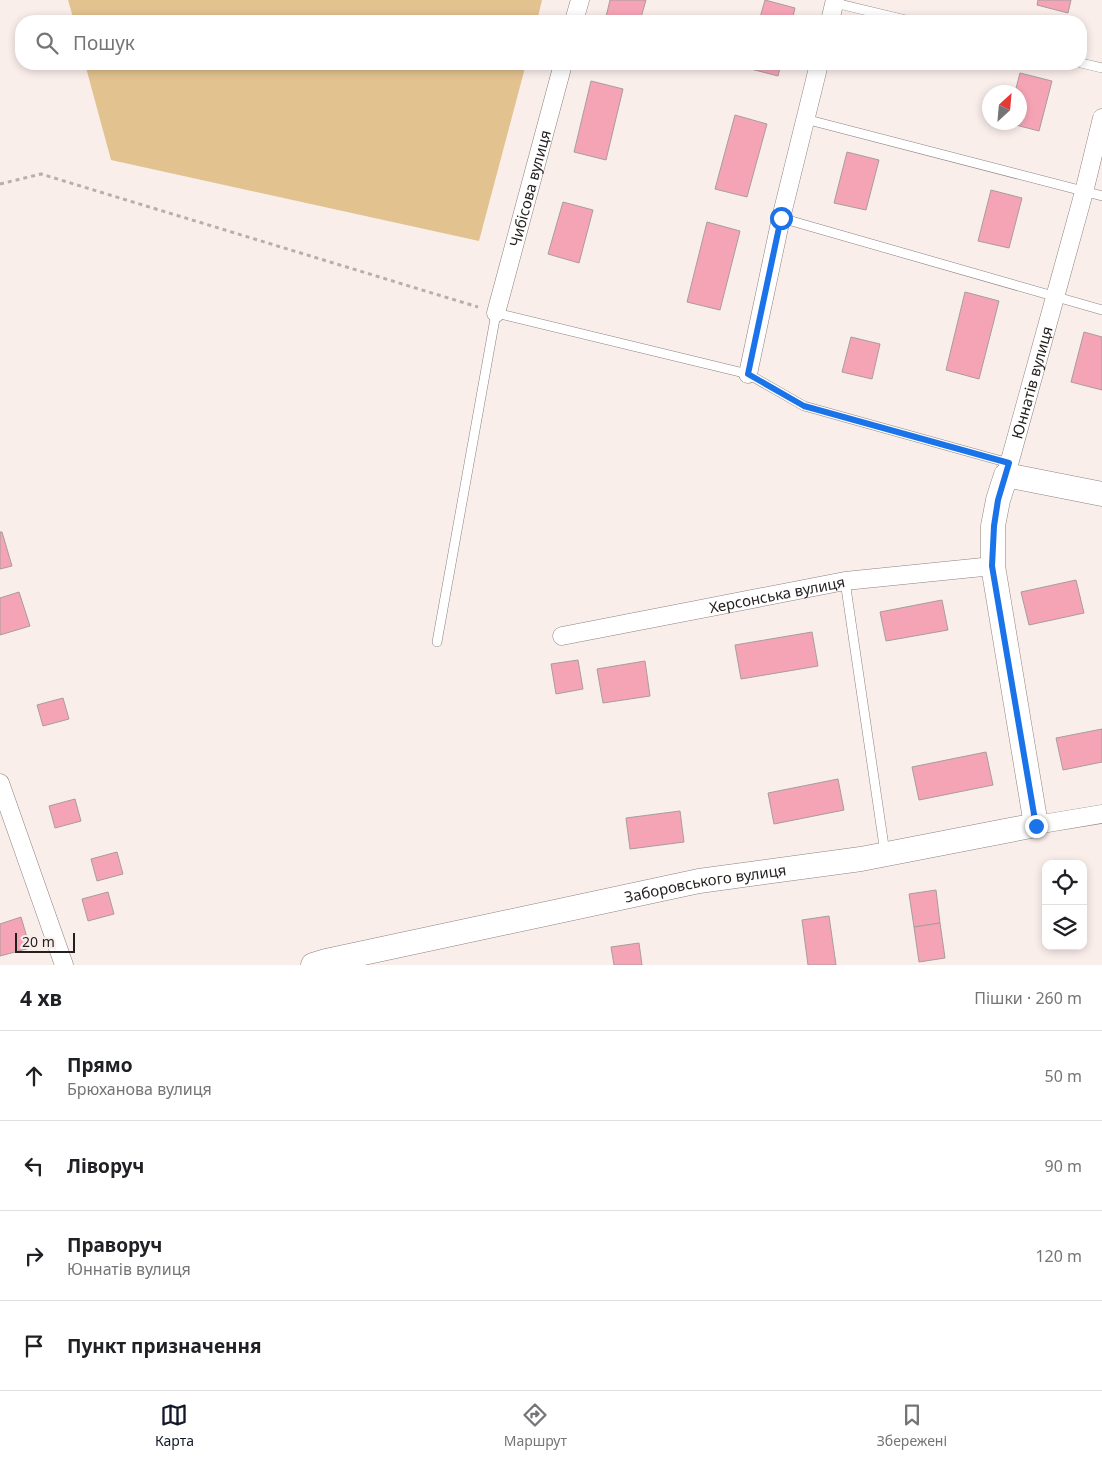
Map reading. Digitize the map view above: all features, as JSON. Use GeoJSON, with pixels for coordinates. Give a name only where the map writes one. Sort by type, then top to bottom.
{"type":"FeatureCollection","features":[{"type":"Feature","properties":{"kind":"main road"},"geometry":{"type":"LineString","coordinates":[[1007,469],[1102,494]]}},
{"type":"Feature","properties":{"kind":"main road","name":"Юннатів вулиця"},"geometry":{"type":"LineString","coordinates":[[1007,469],[998,500],[994,526],[992,566],[1036,826]]}},
{"type":"Feature","properties":{"kind":"main road","name":"Заборовського вулиця"},"geometry":{"type":"LineString","coordinates":[[313,965],[326,960],[699,881],[862,858],[1036,826]]}},
{"type":"Feature","properties":{"kind":"street"},"geometry":{"type":"LineString","coordinates":[[576,15],[580,0]]}},
{"type":"Feature","properties":{"kind":"street"},"geometry":{"type":"LineString","coordinates":[[832,15],[835,2]]}},
{"type":"Feature","properties":{"kind":"street","name":"Чибісова вулиця"},"geometry":{"type":"LineString","coordinates":[[496,312],[561,70]]}},
{"type":"Feature","properties":{"kind":"street"},"geometry":{"type":"LineString","coordinates":[[748,374],[781,218],[817,70]]}},
{"type":"Feature","properties":{"kind":"street","name":"Юннатів вулиця"},"geometry":{"type":"LineString","coordinates":[[1007,469],[1084,192],[1102,118]]}},
{"type":"Feature","properties":{"kind":"street","name":"Херсонська вулиця"},"geometry":{"type":"LineString","coordinates":[[562,636],[845,581],[992,566]]}},
{"type":"Feature","properties":{"kind":"street"},"geometry":{"type":"LineString","coordinates":[[0,783],[64,965]]}},
{"type":"Feature","properties":{"kind":"street","name":"Заборовського вулиця"},"geometry":{"type":"LineString","coordinates":[[1036,826],[1102,814]]}},
{"type":"Feature","properties":{"kind":"lane"},"geometry":{"type":"LineString","coordinates":[[835,2],[886,15]]}},
{"type":"Feature","properties":{"kind":"lane"},"geometry":{"type":"LineString","coordinates":[[1087,64],[1102,68]]}},
{"type":"Feature","properties":{"kind":"lane"},"geometry":{"type":"LineString","coordinates":[[805,119],[1102,196]]}},
{"type":"Feature","properties":{"kind":"lane"},"geometry":{"type":"LineString","coordinates":[[781,218],[1102,310]]}},
{"type":"Feature","properties":{"kind":"lane"},"geometry":{"type":"LineString","coordinates":[[437,642],[496,312],[748,374],[804,406],[1007,469]]}},
{"type":"Feature","properties":{"kind":"lane"},"geometry":{"type":"LineString","coordinates":[[845,581],[884,854]]}},
{"type":"Feature","properties":{"kind":"path"},"geometry":{"type":"LineString","coordinates":[[0,184],[41,174],[496,312]]}},
{"type":"Feature","properties":{"kind":"shaded area"},"geometry":{"type":"Polygon","coordinates":[[[68,0],[542,0],[538,15],[72,15],[68,0]]]}},
{"type":"Feature","properties":{"kind":"shaded area"},"geometry":{"type":"Polygon","coordinates":[[[87,70],[524,70],[479,241],[111,160],[87,70]]]}},
{"type":"Feature","properties":{"kind":"building"},"geometry":{"type":"Polygon","coordinates":[[[610,0],[646,0],[642,15],[606,15],[610,0]]]}},
{"type":"Feature","properties":{"kind":"building"},"geometry":{"type":"Polygon","coordinates":[[[765,0],[795,8],[793,15],[761,15],[765,0]]]}},
{"type":"Feature","properties":{"kind":"building"},"geometry":{"type":"Polygon","coordinates":[[[1038,0],[1071,0],[1068,13],[1037,5],[1038,0]]]}},
{"type":"Feature","properties":{"kind":"building"},"geometry":{"type":"Polygon","coordinates":[[[755,70],[780,70],[778,76],[755,70]]]}},
{"type":"Feature","properties":{"kind":"building"},"geometry":{"type":"Polygon","coordinates":[[[1020,73],[1052,81],[1039,131],[1027,128],[1027,85],[1017,85],[1020,73]]]}},
{"type":"Feature","properties":{"kind":"building"},"geometry":{"type":"Polygon","coordinates":[[[591,81],[623,89],[606,160],[574,152],[591,81]]]}},
{"type":"Feature","properties":{"kind":"building"},"geometry":{"type":"Polygon","coordinates":[[[735,115],[767,124],[747,197],[715,189],[735,115]]]}},
{"type":"Feature","properties":{"kind":"building"},"geometry":{"type":"Polygon","coordinates":[[[847,152],[879,160],[866,210],[834,203],[847,152]]]}},
{"type":"Feature","properties":{"kind":"building"},"geometry":{"type":"Polygon","coordinates":[[[991,190],[1022,198],[1009,248],[978,241],[991,190]]]}},
{"type":"Feature","properties":{"kind":"building"},"geometry":{"type":"Polygon","coordinates":[[[563,202],[593,210],[579,263],[548,254],[563,202]]]}},
{"type":"Feature","properties":{"kind":"building"},"geometry":{"type":"Polygon","coordinates":[[[707,222],[740,231],[720,310],[687,302],[707,222]]]}},
{"type":"Feature","properties":{"kind":"building"},"geometry":{"type":"Polygon","coordinates":[[[965,292],[999,301],[979,379],[946,370],[965,292]]]}},
{"type":"Feature","properties":{"kind":"building"},"geometry":{"type":"Polygon","coordinates":[[[1084,332],[1102,337],[1102,390],[1071,382],[1084,332]]]}},
{"type":"Feature","properties":{"kind":"building"},"geometry":{"type":"Polygon","coordinates":[[[851,337],[880,344],[872,379],[842,372],[851,337]]]}},
{"type":"Feature","properties":{"kind":"building"},"geometry":{"type":"Polygon","coordinates":[[[0,532],[2,532],[12,566],[0,569],[0,532]]]}},
{"type":"Feature","properties":{"kind":"building"},"geometry":{"type":"Polygon","coordinates":[[[1076,580],[1084,613],[1029,625],[1021,592],[1076,580]]]}},
{"type":"Feature","properties":{"kind":"building"},"geometry":{"type":"Polygon","coordinates":[[[19,592],[30,626],[0,635],[0,598],[19,592]]]}},
{"type":"Feature","properties":{"kind":"building"},"geometry":{"type":"Polygon","coordinates":[[[942,600],[948,630],[886,641],[880,612],[942,600]]]}},
{"type":"Feature","properties":{"kind":"building"},"geometry":{"type":"Polygon","coordinates":[[[812,632],[818,666],[741,679],[735,645],[812,632]]]}},
{"type":"Feature","properties":{"kind":"building"},"geometry":{"type":"Polygon","coordinates":[[[578,660],[583,689],[556,694],[551,664],[578,660]]]}},
{"type":"Feature","properties":{"kind":"building"},"geometry":{"type":"Polygon","coordinates":[[[645,661],[650,696],[603,703],[597,669],[645,661]]]}},
{"type":"Feature","properties":{"kind":"building"},"geometry":{"type":"Polygon","coordinates":[[[63,698],[69,719],[43,726],[37,705],[63,698]]]}},
{"type":"Feature","properties":{"kind":"building"},"geometry":{"type":"Polygon","coordinates":[[[1102,729],[1102,762],[1063,770],[1056,738],[1102,729]]]}},
{"type":"Feature","properties":{"kind":"building"},"geometry":{"type":"Polygon","coordinates":[[[986,752],[993,785],[919,800],[912,767],[986,752]]]}},
{"type":"Feature","properties":{"kind":"building"},"geometry":{"type":"Polygon","coordinates":[[[838,779],[844,810],[774,824],[768,793],[838,779]]]}},
{"type":"Feature","properties":{"kind":"building"},"geometry":{"type":"Polygon","coordinates":[[[75,799],[81,821],[55,828],[49,806],[75,799]]]}},
{"type":"Feature","properties":{"kind":"building"},"geometry":{"type":"Polygon","coordinates":[[[680,811],[684,842],[630,849],[626,818],[680,811]]]}},
{"type":"Feature","properties":{"kind":"building"},"geometry":{"type":"Polygon","coordinates":[[[117,852],[123,874],[97,881],[91,859],[117,852]]]}},
{"type":"Feature","properties":{"kind":"building"},"geometry":{"type":"Polygon","coordinates":[[[936,890],[940,923],[914,927],[909,894],[936,890]]]}},
{"type":"Feature","properties":{"kind":"building"},"geometry":{"type":"Polygon","coordinates":[[[108,892],[114,914],[88,921],[82,899],[108,892]]]}},
{"type":"Feature","properties":{"kind":"building"},"geometry":{"type":"Polygon","coordinates":[[[829,916],[836,965],[808,965],[802,920],[829,916]]]}},
{"type":"Feature","properties":{"kind":"building"},"geometry":{"type":"Polygon","coordinates":[[[21,917],[30,948],[0,956],[0,924],[21,917]]]}},
{"type":"Feature","properties":{"kind":"building"},"geometry":{"type":"Polygon","coordinates":[[[940,923],[945,958],[919,962],[914,927],[940,923]]]}},
{"type":"Feature","properties":{"kind":"building"},"geometry":{"type":"Polygon","coordinates":[[[639,943],[642,965],[614,965],[611,947],[639,943]]]}},
{"type":"Feature","properties":{"kind":"route"},"geometry":{"type":"LineString","coordinates":[[781,218],[748,374],[804,406],[1009,463],[998,500],[994,526],[992,566],[1036,826]]}}]}
